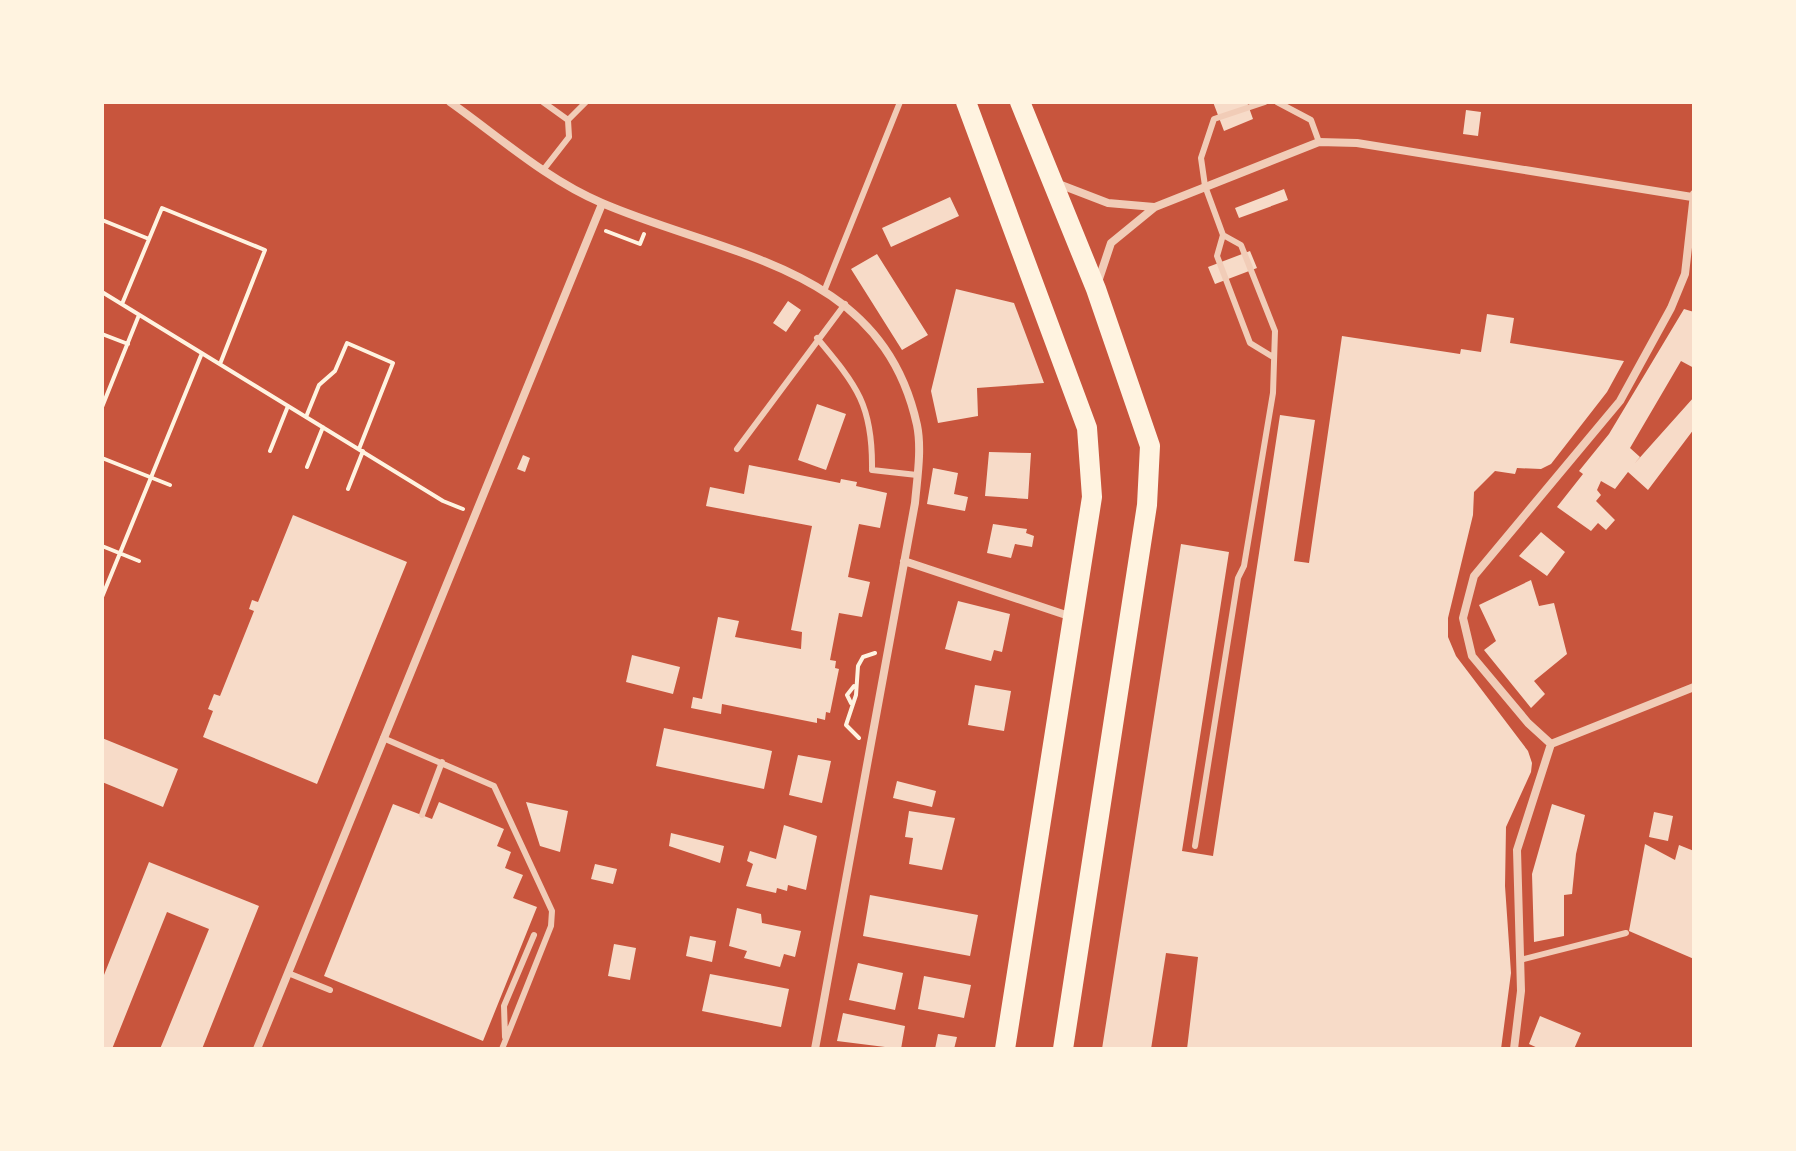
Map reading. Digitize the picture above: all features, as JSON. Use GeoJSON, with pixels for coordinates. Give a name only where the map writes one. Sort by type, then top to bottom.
{"type":"FeatureCollection","features":[{"type":"Feature","properties":{"kind":"main road"},"geometry":{"type":"LineString","coordinates":[[966,102],[1087,428],[1092,497],[1005,1049]]}},
{"type":"Feature","properties":{"kind":"main road"},"geometry":{"type":"LineString","coordinates":[[1020,102],[1096,289],[1150,446],[1147,505],[1063,1049]]}},
{"type":"Feature","properties":{"kind":"street"},"geometry":{"type":"LineString","coordinates":[[450,102],[544,169],[602,204],[784,269],[825,289],[868,323],[895,363],[918,426],[917,475],[815,1049]]}},
{"type":"Feature","properties":{"kind":"street"},"geometry":{"type":"LineString","coordinates":[[1096,289],[1111,243],[1155,207],[1319,142],[1357,143],[1693,195],[1690,275],[1620,401],[1474,576],[1463,618],[1472,656],[1528,723],[1551,744]]}},
{"type":"Feature","properties":{"kind":"street"},"geometry":{"type":"LineString","coordinates":[[1054,182],[1108,203],[1155,207]]}},
{"type":"Feature","properties":{"kind":"street"},"geometry":{"type":"LineString","coordinates":[[257,1049],[602,204]]}},
{"type":"Feature","properties":{"kind":"street"},"geometry":{"type":"LineString","coordinates":[[904,561],[1073,617]]}},
{"type":"Feature","properties":{"kind":"street"},"geometry":{"type":"LineString","coordinates":[[1551,744],[1694,687]]}},
{"type":"Feature","properties":{"kind":"street"},"geometry":{"type":"LineString","coordinates":[[1514,1049],[1521,991],[1517,850],[1551,744]]}},
{"type":"Feature","properties":{"kind":"lane"},"geometry":{"type":"LineString","coordinates":[[543,102],[568,120]]}},
{"type":"Feature","properties":{"kind":"lane"},"geometry":{"type":"LineString","coordinates":[[544,169],[569,137],[568,120],[586,102]]}},
{"type":"Feature","properties":{"kind":"lane"},"geometry":{"type":"LineString","coordinates":[[825,289],[900,102]]}},
{"type":"Feature","properties":{"kind":"lane"},"geometry":{"type":"LineString","coordinates":[[1265,102],[1214,119],[1201,158],[1205,186],[1223,235],[1217,256],[1250,343],[1273,357]]}},
{"type":"Feature","properties":{"kind":"lane"},"geometry":{"type":"LineString","coordinates":[[1277,102],[1311,120],[1319,142]]}},
{"type":"Feature","properties":{"kind":"lane"},"geometry":{"type":"LineString","coordinates":[[1195,846],[1238,578],[1244,566],[1273,393],[1275,331],[1241,245],[1223,235]]}},
{"type":"Feature","properties":{"kind":"lane"},"geometry":{"type":"LineString","coordinates":[[737,449],[845,304]]}},
{"type":"Feature","properties":{"kind":"lane"},"geometry":{"type":"LineString","coordinates":[[817,338],[855,384],[873,431],[872,470],[917,475]]}},
{"type":"Feature","properties":{"kind":"lane"},"geometry":{"type":"LineString","coordinates":[[383,738],[494,786],[552,911],[551,926],[502,1049]]}},
{"type":"Feature","properties":{"kind":"lane"},"geometry":{"type":"LineString","coordinates":[[422,815],[442,762]]}},
{"type":"Feature","properties":{"kind":"lane"},"geometry":{"type":"LineString","coordinates":[[1520,960],[1626,933]]}},
{"type":"Feature","properties":{"kind":"lane"},"geometry":{"type":"LineString","coordinates":[[505,1041],[504,1006],[534,935]]}},
{"type":"Feature","properties":{"kind":"lane"},"geometry":{"type":"LineString","coordinates":[[288,973],[330,990]]}},
{"type":"Feature","properties":{"kind":"path"},"geometry":{"type":"LineString","coordinates":[[122,304],[162,208],[265,250],[220,364]]}},
{"type":"Feature","properties":{"kind":"path"},"geometry":{"type":"LineString","coordinates":[[102,220],[149,239]]}},
{"type":"Feature","properties":{"kind":"path"},"geometry":{"type":"LineString","coordinates":[[593,226],[640,244],[650,221]]}},
{"type":"Feature","properties":{"kind":"path"},"geometry":{"type":"LineString","coordinates":[[102,292],[443,501],[475,514]]}},
{"type":"Feature","properties":{"kind":"path"},"geometry":{"type":"LineString","coordinates":[[102,407],[139,315]]}},
{"type":"Feature","properties":{"kind":"path"},"geometry":{"type":"LineString","coordinates":[[102,334],[128,344]]}},
{"type":"Feature","properties":{"kind":"path"},"geometry":{"type":"LineString","coordinates":[[306,417],[319,385],[335,371],[347,343],[393,363],[348,489]]}},
{"type":"Feature","properties":{"kind":"path"},"geometry":{"type":"LineString","coordinates":[[102,597],[202,353]]}},
{"type":"Feature","properties":{"kind":"path"},"geometry":{"type":"LineString","coordinates":[[270,451],[288,406]]}},
{"type":"Feature","properties":{"kind":"path"},"geometry":{"type":"LineString","coordinates":[[307,467],[323,427]]}},
{"type":"Feature","properties":{"kind":"path"},"geometry":{"type":"LineString","coordinates":[[102,458],[170,485]]}},
{"type":"Feature","properties":{"kind":"path"},"geometry":{"type":"LineString","coordinates":[[102,546],[139,561]]}},
{"type":"Feature","properties":{"kind":"path"},"geometry":{"type":"LineString","coordinates":[[851,703],[847,695],[854,686],[863,657],[878,653]]}},
{"type":"Feature","properties":{"kind":"path"},"geometry":{"type":"LineString","coordinates":[[854,686],[856,695],[846,725],[861,739]]}},
{"type":"Feature","properties":{"kind":"path"},"geometry":{"type":"LineString","coordinates":[[856,695],[864,697]]}},
{"type":"Feature","properties":{"kind":"building"},"geometry":{"type":"Polygon","coordinates":[[[1213,102],[1247,102],[1253,119],[1224,131],[1213,102]]]}},
{"type":"Feature","properties":{"kind":"building"},"geometry":{"type":"Polygon","coordinates":[[[1466,110],[1481,112],[1478,136],[1463,134],[1466,110]]]}},
{"type":"Feature","properties":{"kind":"building"},"geometry":{"type":"Polygon","coordinates":[[[1284,189],[1288,200],[1239,218],[1235,208],[1284,189]]]}},
{"type":"Feature","properties":{"kind":"building"},"geometry":{"type":"Polygon","coordinates":[[[950,197],[959,216],[891,247],[882,228],[950,197]]]}},
{"type":"Feature","properties":{"kind":"building"},"geometry":{"type":"Polygon","coordinates":[[[1250,251],[1257,268],[1215,284],[1208,267],[1250,251]]]}},
{"type":"Feature","properties":{"kind":"building"},"geometry":{"type":"Polygon","coordinates":[[[877,254],[928,335],[902,350],[851,269],[877,254]]]}},
{"type":"Feature","properties":{"kind":"building"},"geometry":{"type":"Polygon","coordinates":[[[956,289],[1014,303],[1044,383],[977,388],[978,416],[938,423],[931,391],[956,289]]]}},
{"type":"Feature","properties":{"kind":"building"},"geometry":{"type":"Polygon","coordinates":[[[788,301],[801,310],[786,332],[773,323],[788,301]]]}},
{"type":"Feature","properties":{"kind":"building"},"geometry":{"type":"Polygon","coordinates":[[[1684,309],[1694,312],[1694,368],[1681,361],[1630,448],[1640,457],[1635,463],[1694,397],[1694,429],[1648,490],[1628,472],[1615,489],[1601,481],[1597,490],[1601,495],[1596,501],[1615,520],[1606,530],[1598,523],[1591,531],[1557,507],[1583,474],[1579,471],[1609,434],[1684,309]]]}},
{"type":"Feature","properties":{"kind":"building"},"geometry":{"type":"Polygon","coordinates":[[[1487,314],[1514,318],[1510,343],[1624,361],[1607,392],[1551,464],[1541,469],[1517,468],[1515,474],[1495,471],[1474,492],[1473,515],[1448,618],[1448,637],[1456,656],[1528,751],[1532,763],[1531,772],[1506,827],[1505,886],[1511,973],[1501,1049],[1187,1049],[1198,957],[1166,953],[1151,1049],[1102,1049],[1181,544],[1229,552],[1182,851],[1213,856],[1280,415],[1315,420],[1294,561],[1309,563],[1342,336],[1460,354],[1461,349],[1481,352],[1487,314]]]}},
{"type":"Feature","properties":{"kind":"building"},"geometry":{"type":"Polygon","coordinates":[[[817,404],[846,414],[826,470],[798,460],[817,404]]]}},
{"type":"Feature","properties":{"kind":"building"},"geometry":{"type":"Polygon","coordinates":[[[989,452],[1031,453],[1028,499],[985,496],[989,452]]]}},
{"type":"Feature","properties":{"kind":"building"},"geometry":{"type":"Polygon","coordinates":[[[523,455],[530,458],[525,472],[517,469],[523,455]]]}},
{"type":"Feature","properties":{"kind":"building"},"geometry":{"type":"Polygon","coordinates":[[[749,465],[840,483],[841,479],[857,482],[856,486],[887,493],[880,528],[859,524],[848,577],[870,582],[862,617],[839,613],[830,660],[836,661],[835,668],[839,669],[830,713],[826,712],[825,720],[817,718],[817,723],[722,704],[721,714],[691,708],[693,697],[702,699],[718,617],[739,621],[735,637],[801,649],[802,632],[791,630],[812,526],[706,506],[710,487],[744,494],[749,465]]]}},
{"type":"Feature","properties":{"kind":"building"},"geometry":{"type":"Polygon","coordinates":[[[933,468],[958,473],[954,494],[968,497],[965,511],[927,504],[933,468]]]}},
{"type":"Feature","properties":{"kind":"building"},"geometry":{"type":"Polygon","coordinates":[[[293,515],[407,562],[317,784],[203,737],[213,711],[208,709],[214,694],[220,696],[254,611],[249,609],[252,600],[258,602],[293,515]]]}},
{"type":"Feature","properties":{"kind":"building"},"geometry":{"type":"Polygon","coordinates":[[[993,524],[1027,529],[1026,533],[1034,536],[1032,547],[1015,544],[1011,558],[987,553],[993,524]]]}},
{"type":"Feature","properties":{"kind":"building"},"geometry":{"type":"Polygon","coordinates":[[[1541,532],[1565,552],[1547,576],[1519,556],[1541,532]]]}},
{"type":"Feature","properties":{"kind":"building"},"geometry":{"type":"Polygon","coordinates":[[[1531,580],[1539,606],[1554,603],[1567,654],[1534,681],[1545,694],[1531,708],[1484,650],[1496,641],[1479,605],[1531,580]]]}},
{"type":"Feature","properties":{"kind":"building"},"geometry":{"type":"Polygon","coordinates":[[[958,601],[1010,614],[1002,652],[994,650],[991,661],[945,649],[958,601]]]}},
{"type":"Feature","properties":{"kind":"building"},"geometry":{"type":"Polygon","coordinates":[[[632,655],[680,667],[673,694],[626,682],[632,655]]]}},
{"type":"Feature","properties":{"kind":"building"},"geometry":{"type":"Polygon","coordinates":[[[975,685],[1011,691],[1004,731],[968,725],[975,685]]]}},
{"type":"Feature","properties":{"kind":"building"},"geometry":{"type":"Polygon","coordinates":[[[664,728],[772,751],[764,789],[656,766],[664,728]]]}},
{"type":"Feature","properties":{"kind":"building"},"geometry":{"type":"Polygon","coordinates":[[[102,738],[178,769],[163,807],[102,782],[102,738]]]}},
{"type":"Feature","properties":{"kind":"building"},"geometry":{"type":"Polygon","coordinates":[[[798,755],[831,761],[822,803],[789,795],[798,755]]]}},
{"type":"Feature","properties":{"kind":"building"},"geometry":{"type":"Polygon","coordinates":[[[897,781],[936,791],[932,807],[893,798],[897,781]]]}},
{"type":"Feature","properties":{"kind":"building"},"geometry":{"type":"Polygon","coordinates":[[[439,802],[504,829],[497,846],[511,852],[505,868],[523,875],[513,898],[537,907],[483,1041],[324,976],[393,804],[432,819],[439,802]]]}},
{"type":"Feature","properties":{"kind":"building"},"geometry":{"type":"Polygon","coordinates":[[[526,802],[568,811],[560,852],[540,846],[526,802]]]}},
{"type":"Feature","properties":{"kind":"building"},"geometry":{"type":"Polygon","coordinates":[[[1552,804],[1585,815],[1576,854],[1572,894],[1564,895],[1564,936],[1534,942],[1532,874],[1552,804]]]}},
{"type":"Feature","properties":{"kind":"building"},"geometry":{"type":"Polygon","coordinates":[[[909,811],[955,818],[942,870],[909,864],[913,838],[905,837],[909,811]]]}},
{"type":"Feature","properties":{"kind":"building"},"geometry":{"type":"Polygon","coordinates":[[[1654,812],[1673,816],[1668,841],[1649,837],[1654,812]]]}},
{"type":"Feature","properties":{"kind":"building"},"geometry":{"type":"Polygon","coordinates":[[[784,825],[817,836],[806,890],[788,885],[787,891],[777,888],[776,893],[746,886],[753,864],[747,861],[750,851],[776,859],[784,825]]]}},
{"type":"Feature","properties":{"kind":"building"},"geometry":{"type":"Polygon","coordinates":[[[671,833],[724,846],[720,863],[669,846],[671,833]]]}},
{"type":"Feature","properties":{"kind":"building"},"geometry":{"type":"Polygon","coordinates":[[[1645,844],[1675,860],[1679,845],[1694,851],[1694,959],[1629,931],[1645,844]]]}},
{"type":"Feature","properties":{"kind":"building"},"geometry":{"type":"Polygon","coordinates":[[[149,862],[259,906],[202,1049],[160,1049],[209,929],[167,912],[112,1049],[102,1049],[102,980],[149,862]]]}},
{"type":"Feature","properties":{"kind":"building"},"geometry":{"type":"Polygon","coordinates":[[[595,864],[617,869],[613,884],[591,879],[595,864]]]}},
{"type":"Feature","properties":{"kind":"building"},"geometry":{"type":"Polygon","coordinates":[[[870,895],[978,915],[970,956],[863,936],[870,895]]]}},
{"type":"Feature","properties":{"kind":"building"},"geometry":{"type":"Polygon","coordinates":[[[737,908],[761,914],[762,923],[801,931],[795,957],[784,954],[780,967],[744,958],[747,951],[729,946],[737,908]]]}},
{"type":"Feature","properties":{"kind":"building"},"geometry":{"type":"Polygon","coordinates":[[[690,936],[716,941],[712,962],[686,956],[690,936]]]}},
{"type":"Feature","properties":{"kind":"building"},"geometry":{"type":"Polygon","coordinates":[[[614,944],[636,948],[630,980],[608,976],[614,944]]]}},
{"type":"Feature","properties":{"kind":"building"},"geometry":{"type":"Polygon","coordinates":[[[858,963],[903,973],[895,1010],[849,1000],[858,963]]]}},
{"type":"Feature","properties":{"kind":"building"},"geometry":{"type":"Polygon","coordinates":[[[710,974],[789,989],[781,1027],[702,1011],[710,974]]]}},
{"type":"Feature","properties":{"kind":"building"},"geometry":{"type":"Polygon","coordinates":[[[924,976],[971,985],[964,1018],[918,1009],[924,976]]]}},
{"type":"Feature","properties":{"kind":"building"},"geometry":{"type":"Polygon","coordinates":[[[843,1013],[905,1026],[901,1049],[837,1041],[843,1013]]]}},
{"type":"Feature","properties":{"kind":"building"},"geometry":{"type":"Polygon","coordinates":[[[1540,1016],[1581,1033],[1574,1049],[1540,1049],[1529,1044],[1540,1016]]]}},
{"type":"Feature","properties":{"kind":"building"},"geometry":{"type":"Polygon","coordinates":[[[938,1034],[957,1037],[954,1049],[935,1049],[938,1034]]]}}]}
